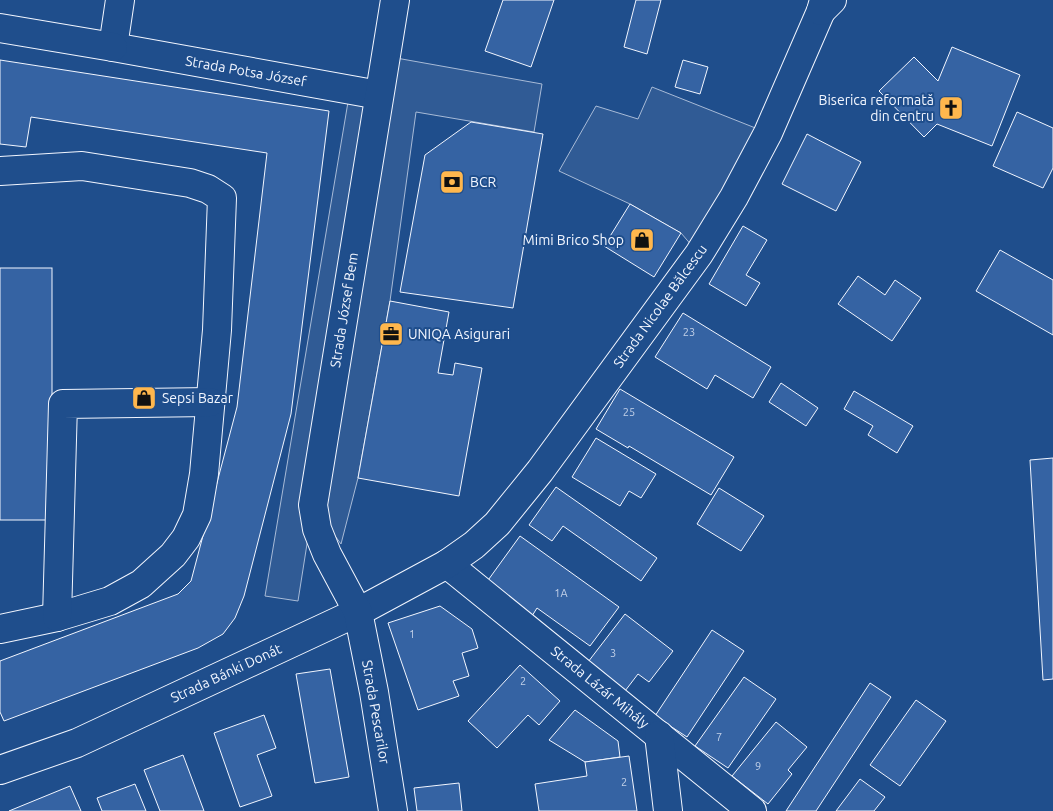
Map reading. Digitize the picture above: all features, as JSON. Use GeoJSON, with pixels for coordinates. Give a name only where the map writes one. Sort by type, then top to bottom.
{"type":"FeatureCollection","features":[{"type":"Feature","properties":{"kind":"street"},"geometry":{"type":"LineString","coordinates":[[113,47],[120,0]]}},
{"type":"Feature","properties":{"kind":"street","name":"Strada József Bem"},"geometry":{"type":"LineString","coordinates":[[358,612],[327,554],[317,529],[313,505],[395,0]]}},
{"type":"Feature","properties":{"kind":"street","name":"Strada Nicolae Bălcescu"},"geometry":{"type":"LineString","coordinates":[[447,564],[474,545],[497,524],[540,470],[699,254],[734,197],[768,133],[826,4]]}},
{"type":"Feature","properties":{"kind":"street","name":"Strada Potsa József"},"geometry":{"type":"LineString","coordinates":[[0,28],[379,96]]}},
{"type":"Feature","properties":{"kind":"street"},"geometry":{"type":"LineString","coordinates":[[0,171],[82,166],[190,183],[208,189],[222,198],[217,330],[204,474],[197,515],[186,538],[173,555],[140,584],[110,601],[57,617],[0,629]]}},
{"type":"Feature","properties":{"kind":"street"},"geometry":{"type":"LineString","coordinates":[[57,617],[63,404],[210,402]]}},
{"type":"Feature","properties":{"kind":"street","name":"Strada Bánki Donát"},"geometry":{"type":"LineString","coordinates":[[0,770],[77,742],[358,612],[447,564]]}},
{"type":"Feature","properties":{"kind":"street","name":"Strada Lázár Mihály"},"geometry":{"type":"LineString","coordinates":[[447,564],[752,811]]}},
{"type":"Feature","properties":{"kind":"street","name":"Strada Pescarilor"},"geometry":{"type":"LineString","coordinates":[[358,612],[374,692],[393,811]]}},
{"type":"Feature","properties":{"kind":"street"},"geometry":{"type":"LineString","coordinates":[[659,735],[668,811]]}},
{"type":"Feature","properties":{"kind":"shaded area"},"geometry":{"type":"Polygon","coordinates":[[[385,56],[542,84],[534,132],[416,112],[390,301],[358,478],[341,544],[313,506],[298,601],[265,596],[348,102],[377,106],[385,56]]]}},
{"type":"Feature","properties":{"kind":"shaded area"},"geometry":{"type":"Polygon","coordinates":[[[652,87],[768,133],[699,254],[681,233],[630,204],[559,171],[596,106],[638,119],[652,87]]]}},
{"type":"Feature","properties":{"kind":"building"},"geometry":{"type":"Polygon","coordinates":[[[503,0],[554,0],[531,67],[485,51],[503,0]]]}},
{"type":"Feature","properties":{"kind":"building"},"geometry":{"type":"Polygon","coordinates":[[[636,0],[661,0],[647,54],[624,47],[636,0]]]}},
{"type":"Feature","properties":{"kind":"building","name":"Biserica reformată din centru"},"geometry":{"type":"Polygon","coordinates":[[[952,47],[1020,75],[992,146],[937,124],[924,137],[879,91],[914,57],[938,81],[952,47]]]}},
{"type":"Feature","properties":{"kind":"building"},"geometry":{"type":"Polygon","coordinates":[[[0,60],[329,111],[291,414],[244,596],[235,618],[223,634],[198,648],[4,721],[0,712],[0,661],[178,594],[191,581],[237,407],[267,153],[31,117],[26,147],[0,144],[0,60]]]}},
{"type":"Feature","properties":{"kind":"building"},"geometry":{"type":"Polygon","coordinates":[[[683,60],[708,67],[700,94],[675,87],[683,60]]]}},
{"type":"Feature","properties":{"kind":"building"},"geometry":{"type":"Polygon","coordinates":[[[1017,112],[1053,128],[1053,168],[1043,188],[993,166],[1017,112]]]}},
{"type":"Feature","properties":{"kind":"building"},"geometry":{"type":"Polygon","coordinates":[[[471,122],[543,134],[513,308],[400,292],[425,155],[471,122]]]}},
{"type":"Feature","properties":{"kind":"building"},"geometry":{"type":"Polygon","coordinates":[[[807,134],[861,162],[836,211],[782,184],[807,134]]]}},
{"type":"Feature","properties":{"kind":"building","name":"Mimi Brico Shop"},"geometry":{"type":"Polygon","coordinates":[[[630,204],[681,233],[654,277],[604,246],[630,204]]]}},
{"type":"Feature","properties":{"kind":"building"},"geometry":{"type":"Polygon","coordinates":[[[743,226],[767,240],[746,275],[760,283],[746,306],[709,284],[743,226]]]}},
{"type":"Feature","properties":{"kind":"building"},"geometry":{"type":"Polygon","coordinates":[[[1000,250],[1053,280],[1053,335],[976,291],[1000,250]]]}},
{"type":"Feature","properties":{"kind":"building"},"geometry":{"type":"Polygon","coordinates":[[[0,268],[52,268],[52,520],[0,520],[0,268]]]}},
{"type":"Feature","properties":{"kind":"building"},"geometry":{"type":"Polygon","coordinates":[[[858,276],[885,295],[895,280],[921,298],[892,341],[838,304],[858,276]]]}},
{"type":"Feature","properties":{"kind":"building"},"geometry":{"type":"Polygon","coordinates":[[[390,301],[449,312],[438,373],[453,375],[455,363],[482,368],[459,496],[358,478],[390,301]]]}},
{"type":"Feature","properties":{"kind":"building"},"geometry":{"type":"Polygon","coordinates":[[[683,313],[771,367],[753,398],[715,375],[707,389],[655,357],[683,313]]]}},
{"type":"Feature","properties":{"kind":"building"},"geometry":{"type":"Polygon","coordinates":[[[781,383],[818,408],[806,426],[769,402],[781,383]]]}},
{"type":"Feature","properties":{"kind":"building"},"geometry":{"type":"Polygon","coordinates":[[[620,389],[734,457],[711,495],[629,446],[628,448],[596,429],[620,389]]]}},
{"type":"Feature","properties":{"kind":"building"},"geometry":{"type":"Polygon","coordinates":[[[854,391],[913,426],[897,453],[868,435],[873,426],[844,409],[854,391]]]}},
{"type":"Feature","properties":{"kind":"building"},"geometry":{"type":"Polygon","coordinates":[[[596,438],[656,474],[641,498],[629,491],[620,506],[572,477],[596,438]]]}},
{"type":"Feature","properties":{"kind":"building"},"geometry":{"type":"Polygon","coordinates":[[[1053,458],[1053,679],[1043,680],[1030,460],[1053,458]]]}},
{"type":"Feature","properties":{"kind":"building"},"geometry":{"type":"Polygon","coordinates":[[[556,487],[657,558],[641,581],[563,526],[552,541],[529,525],[556,487]]]}},
{"type":"Feature","properties":{"kind":"building"},"geometry":{"type":"Polygon","coordinates":[[[719,488],[764,516],[741,551],[697,524],[719,488]]]}},
{"type":"Feature","properties":{"kind":"building"},"geometry":{"type":"Polygon","coordinates":[[[520,536],[619,607],[590,646],[537,608],[532,616],[486,583],[520,536]]]}},
{"type":"Feature","properties":{"kind":"building"},"geometry":{"type":"Polygon","coordinates":[[[440,606],[472,629],[478,648],[462,653],[469,676],[453,681],[459,696],[418,710],[388,623],[440,606]]]}},
{"type":"Feature","properties":{"kind":"building"},"geometry":{"type":"Polygon","coordinates":[[[625,614],[673,651],[649,682],[638,674],[625,691],[588,662],[625,614]]]}},
{"type":"Feature","properties":{"kind":"building"},"geometry":{"type":"Polygon","coordinates":[[[712,630],[744,651],[687,737],[655,716],[712,630]]]}},
{"type":"Feature","properties":{"kind":"building"},"geometry":{"type":"Polygon","coordinates":[[[520,665],[560,701],[539,725],[528,715],[497,748],[468,721],[520,665]]]}},
{"type":"Feature","properties":{"kind":"building"},"geometry":{"type":"Polygon","coordinates":[[[330,669],[349,777],[315,783],[296,674],[330,669]]]}},
{"type":"Feature","properties":{"kind":"building"},"geometry":{"type":"Polygon","coordinates":[[[744,677],[776,699],[728,768],[695,746],[744,677]]]}},
{"type":"Feature","properties":{"kind":"building"},"geometry":{"type":"Polygon","coordinates":[[[870,683],[891,697],[816,811],[786,811],[870,683]]]}},
{"type":"Feature","properties":{"kind":"building"},"geometry":{"type":"Polygon","coordinates":[[[916,700],[946,721],[900,786],[870,765],[916,700]]]}},
{"type":"Feature","properties":{"kind":"building"},"geometry":{"type":"Polygon","coordinates":[[[575,710],[618,741],[620,757],[585,762],[549,740],[575,710]]]}},
{"type":"Feature","properties":{"kind":"building"},"geometry":{"type":"Polygon","coordinates":[[[264,715],[276,748],[257,755],[272,796],[240,807],[214,733],[264,715]]]}},
{"type":"Feature","properties":{"kind":"building"},"geometry":{"type":"Polygon","coordinates":[[[776,722],[807,747],[788,770],[792,774],[768,804],[732,776],[776,722]]]}},
{"type":"Feature","properties":{"kind":"building"},"geometry":{"type":"Polygon","coordinates":[[[183,755],[204,811],[160,811],[144,770],[183,755]]]}},
{"type":"Feature","properties":{"kind":"building"},"geometry":{"type":"Polygon","coordinates":[[[629,756],[637,811],[539,811],[535,784],[587,776],[585,762],[629,756]]]}},
{"type":"Feature","properties":{"kind":"building"},"geometry":{"type":"Polygon","coordinates":[[[860,779],[885,797],[874,811],[836,811],[860,779]]]}},
{"type":"Feature","properties":{"kind":"building"},"geometry":{"type":"Polygon","coordinates":[[[459,783],[462,811],[417,811],[414,788],[459,783]]]}},
{"type":"Feature","properties":{"kind":"building"},"geometry":{"type":"Polygon","coordinates":[[[135,784],[146,811],[102,811],[97,798],[135,784]]]}},
{"type":"Feature","properties":{"kind":"building"},"geometry":{"type":"Polygon","coordinates":[[[70,786],[81,811],[9,811],[70,786]]]}},
{"type":"Feature","properties":{"kind":"place","name":"Biserica reformată din centru"},"geometry":{"type":"Point","coordinates":[951,108]}},
{"type":"Feature","properties":{"kind":"place","name":"BCR"},"geometry":{"type":"Point","coordinates":[452,182]}},
{"type":"Feature","properties":{"kind":"place","name":"Mimi Brico Shop"},"geometry":{"type":"Point","coordinates":[642,240]}},
{"type":"Feature","properties":{"kind":"place","name":"UNIQA Asigurari"},"geometry":{"type":"Point","coordinates":[391,334]}},
{"type":"Feature","properties":{"kind":"place","name":"Sepsi Bazar"},"geometry":{"type":"Point","coordinates":[144,398]}}]}
